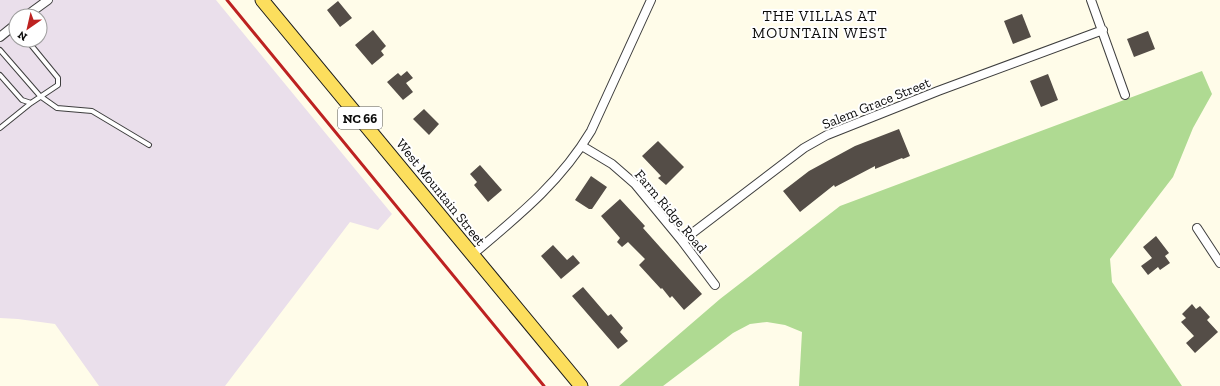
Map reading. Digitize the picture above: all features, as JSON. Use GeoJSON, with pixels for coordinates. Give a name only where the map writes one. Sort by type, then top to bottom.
{"type":"FeatureCollection","features":[{"type":"Feature","properties":{"kind":"main road","name":"West Mountain Street"},"geometry":{"type":"LineString","coordinates":[[262,0],[581,386]]}},
{"type":"Feature","properties":{"kind":"street"},"geometry":{"type":"LineString","coordinates":[[37,8],[48,0]]}},
{"type":"Feature","properties":{"kind":"street"},"geometry":{"type":"LineString","coordinates":[[472,255],[529,207],[564,170],[582,146],[591,131],[651,0]]}},
{"type":"Feature","properties":{"kind":"street"},"geometry":{"type":"LineString","coordinates":[[1091,0],[1125,95]]}},
{"type":"Feature","properties":{"kind":"street"},"geometry":{"type":"LineString","coordinates":[[0,37],[8,30]]}},
{"type":"Feature","properties":{"kind":"street","name":"Salem Grace Street"},"geometry":{"type":"LineString","coordinates":[[682,241],[804,148],[827,135],[938,91],[1103,30]]}},
{"type":"Feature","properties":{"kind":"street","name":"Farm Ridge Road"},"geometry":{"type":"LineString","coordinates":[[582,146],[612,164],[635,184],[682,241],[715,285]]}},
{"type":"Feature","properties":{"kind":"street"},"geometry":{"type":"LineString","coordinates":[[1198,228],[1220,263]]}},
{"type":"Feature","properties":{"kind":"lane"},"geometry":{"type":"LineString","coordinates":[[0,128],[40,96],[58,85],[58,78],[33,48]]}},
{"type":"Feature","properties":{"kind":"lane"},"geometry":{"type":"LineString","coordinates":[[0,50],[40,96],[57,108],[92,111],[149,145]]}},
{"type":"Feature","properties":{"kind":"lane"},"geometry":{"type":"LineString","coordinates":[[0,75],[1,74],[22,100],[31,103]]}},
{"type":"Feature","properties":{"kind":"shaded area"},"geometry":{"type":"Polygon","coordinates":[[[0,0],[216,0],[392,214],[378,230],[350,222],[225,386],[99,386],[55,324],[0,318],[0,0]]]}},
{"type":"Feature","properties":{"kind":"green space"},"geometry":{"type":"Polygon","coordinates":[[[1202,71],[1212,94],[1193,128],[1173,177],[1110,259],[1112,282],[1182,386],[799,386],[802,332],[785,325],[767,322],[750,324],[733,333],[663,386],[619,386],[720,299],[840,206],[1202,71]]]}},
{"type":"Feature","properties":{"kind":"building"},"geometry":{"type":"Polygon","coordinates":[[[338,1],[352,18],[340,27],[327,10],[338,1]]]}},
{"type":"Feature","properties":{"kind":"building"},"geometry":{"type":"Polygon","coordinates":[[[1022,14],[1031,37],[1013,44],[1004,21],[1022,14]]]}},
{"type":"Feature","properties":{"kind":"building"},"geometry":{"type":"Polygon","coordinates":[[[373,30],[386,46],[381,51],[384,55],[372,65],[355,45],[373,30]]]}},
{"type":"Feature","properties":{"kind":"building"},"geometry":{"type":"Polygon","coordinates":[[[1148,31],[1155,49],[1134,57],[1127,39],[1148,31]]]}},
{"type":"Feature","properties":{"kind":"building"},"geometry":{"type":"Polygon","coordinates":[[[407,71],[413,78],[406,83],[413,92],[403,100],[387,82],[398,73],[401,76],[407,71]]]}},
{"type":"Feature","properties":{"kind":"building"},"geometry":{"type":"Polygon","coordinates":[[[1048,74],[1058,100],[1041,107],[1030,81],[1048,74]]]}},
{"type":"Feature","properties":{"kind":"building"},"geometry":{"type":"Polygon","coordinates":[[[424,109],[439,124],[429,135],[413,119],[424,109]]]}},
{"type":"Feature","properties":{"kind":"building"},"geometry":{"type":"Polygon","coordinates":[[[899,129],[910,156],[875,169],[875,166],[835,187],[834,185],[800,212],[783,191],[809,171],[855,146],[899,129]]]}},
{"type":"Feature","properties":{"kind":"building"},"geometry":{"type":"Polygon","coordinates":[[[658,141],[684,167],[666,185],[658,178],[661,176],[642,156],[658,141]]]}},
{"type":"Feature","properties":{"kind":"building"},"geometry":{"type":"Polygon","coordinates":[[[480,165],[502,190],[488,202],[474,185],[477,182],[470,174],[480,165]]]}},
{"type":"Feature","properties":{"kind":"building"},"geometry":{"type":"Polygon","coordinates":[[[591,176],[607,187],[592,209],[589,209],[575,200],[591,176]]]}},
{"type":"Feature","properties":{"kind":"building"},"geometry":{"type":"Polygon","coordinates":[[[620,199],[645,226],[643,228],[702,294],[684,310],[672,296],[670,298],[662,288],[661,289],[639,265],[645,259],[628,242],[622,247],[617,242],[620,238],[601,216],[620,199]]]}},
{"type":"Feature","properties":{"kind":"building"},"geometry":{"type":"Polygon","coordinates":[[[1156,236],[1169,253],[1165,256],[1170,263],[1160,270],[1158,267],[1148,275],[1141,266],[1152,258],[1143,247],[1156,236]]]}},
{"type":"Feature","properties":{"kind":"building"},"geometry":{"type":"Polygon","coordinates":[[[553,245],[567,260],[573,255],[580,263],[561,279],[541,256],[553,245]]]}},
{"type":"Feature","properties":{"kind":"building"},"geometry":{"type":"Polygon","coordinates":[[[583,287],[608,316],[611,314],[623,328],[620,332],[628,341],[618,349],[572,296],[583,287]]]}},
{"type":"Feature","properties":{"kind":"building"},"geometry":{"type":"Polygon","coordinates":[[[1192,304],[1196,309],[1200,306],[1210,317],[1207,320],[1218,332],[1195,353],[1186,343],[1194,336],[1181,322],[1186,318],[1182,314],[1192,304]]]}},
{"type":"Feature","properties":{"kind":"railway"},"geometry":{"type":"LineString","coordinates":[[227,0],[544,386]]}},
{"type":"Feature","properties":{"kind":"district","name":"THE VILLAS AT MOUNTAIN WEST"},"geometry":{"type":"Point","coordinates":[820,24]}}]}
